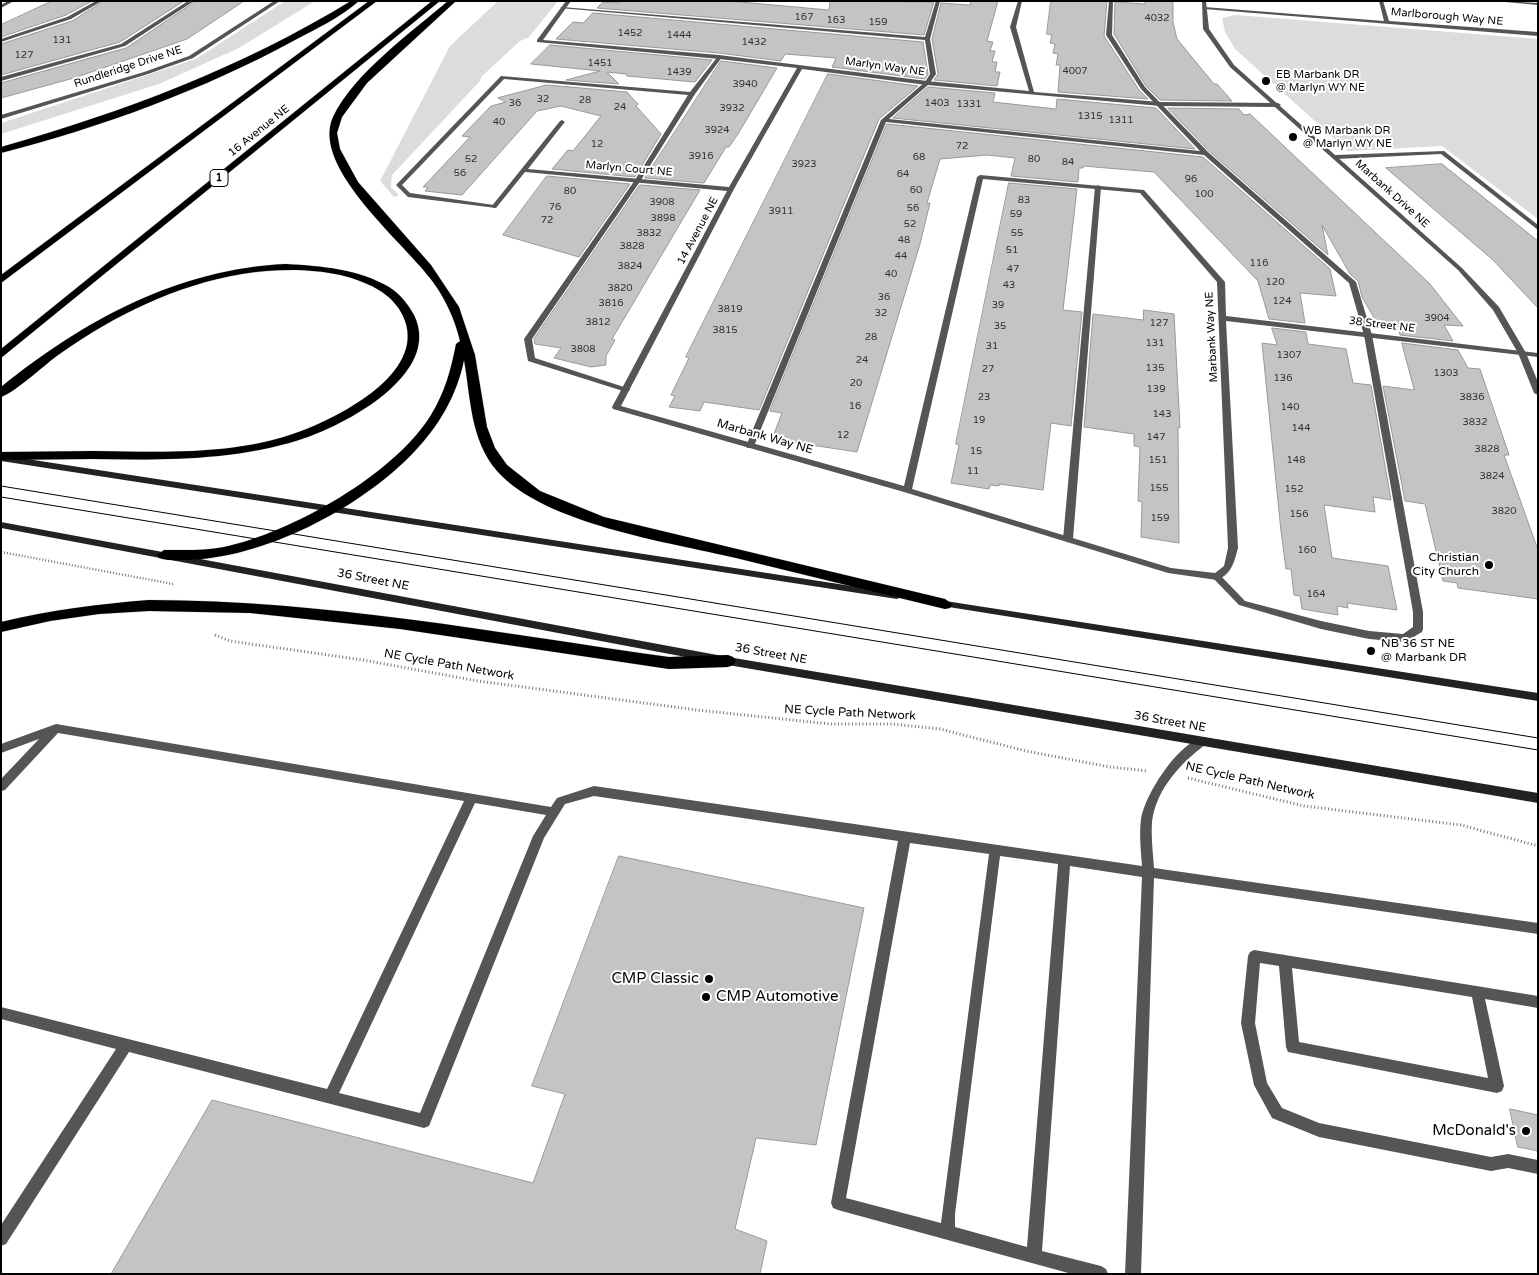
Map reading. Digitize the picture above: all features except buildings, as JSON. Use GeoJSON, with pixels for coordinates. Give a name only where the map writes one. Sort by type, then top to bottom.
{"type":"FeatureCollection","features":[{"type":"Feature","properties":{"kind":"highway"},"geometry":{"type":"LineString","coordinates":[[1,150],[98,121],[207,82],[286,44],[356,1]]}},
{"type":"Feature","properties":{"kind":"highway"},"geometry":{"type":"LineString","coordinates":[[1,280],[374,1]]}},
{"type":"Feature","properties":{"kind":"highway","name":"16 Avenue NE"},"geometry":{"type":"LineString","coordinates":[[1,355],[437,1]]}},
{"type":"Feature","properties":{"kind":"highway"},"geometry":{"type":"LineString","coordinates":[[453,1],[366,80],[340,111],[333,132],[333,146],[345,171],[437,281],[457,315],[472,371],[476,413],[481,434],[502,468],[539,497],[566,510],[601,521],[945,604]]}},
{"type":"Feature","properties":{"kind":"highway"},"geometry":{"type":"LineString","coordinates":[[1,393],[80,334],[131,305],[185,284],[243,271],[300,268],[326,270],[360,278],[387,290],[400,303],[414,326],[409,356],[386,387],[365,405],[342,418],[296,438],[241,449],[176,456],[1,457]]}},
{"type":"Feature","properties":{"kind":"highway"},"geometry":{"type":"LineString","coordinates":[[164,555],[201,555],[227,551],[274,536],[330,509],[387,469],[423,434],[437,415],[454,382],[461,361],[462,332]]}},
{"type":"Feature","properties":{"kind":"highway"},"geometry":{"type":"LineString","coordinates":[[1,627],[120,608],[165,606],[298,610],[669,663],[728,661]]}},
{"type":"Feature","properties":{"kind":"main road"},"geometry":{"type":"LineString","coordinates":[[1,457],[1538,697]]}},
{"type":"Feature","properties":{"kind":"main road","name":"36 Street NE"},"geometry":{"type":"LineString","coordinates":[[1,525],[728,661],[1538,798]]}},
{"type":"Feature","properties":{"kind":"street"},"geometry":{"type":"LineString","coordinates":[[1,7],[12,1]]}},
{"type":"Feature","properties":{"kind":"street"},"geometry":{"type":"LineString","coordinates":[[1,41],[69,18],[100,1]]}},
{"type":"Feature","properties":{"kind":"street"},"geometry":{"type":"LineString","coordinates":[[1,79],[123,45],[192,1]]}},
{"type":"Feature","properties":{"kind":"street","name":"Rundleridge Drive NE"},"geometry":{"type":"LineString","coordinates":[[1,117],[146,73],[191,57],[278,1]]}},
{"type":"Feature","properties":{"kind":"street","name":"Marlyn Way NE"},"geometry":{"type":"LineString","coordinates":[[568,1],[539,41],[719,57],[927,83],[1032,93],[1160,104],[1278,105]]}},
{"type":"Feature","properties":{"kind":"street"},"geometry":{"type":"LineString","coordinates":[[750,446],[884,120],[927,83],[933,74],[927,39],[938,1]]}},
{"type":"Feature","properties":{"kind":"street"},"geometry":{"type":"LineString","coordinates":[[1020,1],[1013,27],[1032,93]]}},
{"type":"Feature","properties":{"kind":"street"},"geometry":{"type":"LineString","coordinates":[[1111,1],[1109,35],[1143,88],[1206,153],[1352,282],[1368,335],[1418,612],[1418,629],[1405,638],[1369,635],[1321,625],[1242,603],[1217,577]]}},
{"type":"Feature","properties":{"kind":"street"},"geometry":{"type":"LineString","coordinates":[[1381,1],[1387,22]]}},
{"type":"Feature","properties":{"kind":"street"},"geometry":{"type":"LineString","coordinates":[[1505,1],[1538,4]]}},
{"type":"Feature","properties":{"kind":"street","name":"Marlborough Way NE"},"geometry":{"type":"LineString","coordinates":[[1204,5],[1538,34]]}},
{"type":"Feature","properties":{"kind":"street","name":"Marbank Drive NE"},"geometry":{"type":"LineString","coordinates":[[1204,5],[1206,29],[1216,47],[1232,66],[1460,269],[1496,309],[1522,353],[1538,393]]}},
{"type":"Feature","properties":{"kind":"street"},"geometry":{"type":"LineString","coordinates":[[562,8],[927,39]]}},
{"type":"Feature","properties":{"kind":"street"},"geometry":{"type":"LineString","coordinates":[[626,389],[531,359],[528,340],[638,180],[692,94],[719,57]]}},
{"type":"Feature","properties":{"kind":"street","name":"14 Avenue NE"},"geometry":{"type":"LineString","coordinates":[[616,408],[731,190],[801,66]]}},
{"type":"Feature","properties":{"kind":"street"},"geometry":{"type":"LineString","coordinates":[[562,122],[494,206],[408,195],[399,185],[503,78],[692,94]]}},
{"type":"Feature","properties":{"kind":"street"},"geometry":{"type":"LineString","coordinates":[[884,120],[1206,153]]}},
{"type":"Feature","properties":{"kind":"street"},"geometry":{"type":"LineString","coordinates":[[1336,157],[1442,152],[1538,228]]}},
{"type":"Feature","properties":{"kind":"street","name":"Marlyn Court NE"},"geometry":{"type":"LineString","coordinates":[[524,170],[731,190]]}},
{"type":"Feature","properties":{"kind":"street","name":"Marbank Way NE"},"geometry":{"type":"LineString","coordinates":[[616,408],[907,490],[1171,571],[1217,577],[1228,567],[1233,548],[1221,282],[1142,192],[980,177],[907,490]]}},
{"type":"Feature","properties":{"kind":"street"},"geometry":{"type":"LineString","coordinates":[[1068,539],[1098,187]]}},
{"type":"Feature","properties":{"kind":"street","name":"38 Street NE"},"geometry":{"type":"LineString","coordinates":[[1223,318],[1538,355]]}},
{"type":"Feature","properties":{"kind":"street"},"geometry":{"type":"LineString","coordinates":[[1,787],[56,728]]}},
{"type":"Feature","properties":{"kind":"street"},"geometry":{"type":"LineString","coordinates":[[1,749],[56,728],[554,812]]}},
{"type":"Feature","properties":{"kind":"street"},"geometry":{"type":"LineString","coordinates":[[1133,1274],[1148,872],[1148,815],[1160,785],[1181,756],[1202,741]]}},
{"type":"Feature","properties":{"kind":"street"},"geometry":{"type":"LineString","coordinates":[[1,1013],[424,1121],[539,836],[560,801],[594,791],[1538,929]]}},
{"type":"Feature","properties":{"kind":"street"},"geometry":{"type":"LineString","coordinates":[[330,1097],[471,799]]}},
{"type":"Feature","properties":{"kind":"street"},"geometry":{"type":"LineString","coordinates":[[905,837],[838,1203],[1101,1274]]}},
{"type":"Feature","properties":{"kind":"street"},"geometry":{"type":"LineString","coordinates":[[948,1233],[948,1214],[995,851]]}},
{"type":"Feature","properties":{"kind":"street"},"geometry":{"type":"LineString","coordinates":[[1034,1256],[1064,861]]}},
{"type":"Feature","properties":{"kind":"street"},"geometry":{"type":"LineString","coordinates":[[1538,1002],[1254,956],[1248,1023],[1261,1085],[1277,1113],[1319,1130],[1491,1164],[1508,1161],[1538,1167]]}},
{"type":"Feature","properties":{"kind":"street"},"geometry":{"type":"LineString","coordinates":[[1284,961],[1293,1047],[1497,1086],[1477,992]]}},
{"type":"Feature","properties":{"kind":"street"},"geometry":{"type":"LineString","coordinates":[[1,1239],[126,1044]]}},
{"type":"Feature","properties":{"kind":"path"},"geometry":{"type":"LineString","coordinates":[[1,552],[182,586]]}},
{"type":"Feature","properties":{"kind":"path","name":"NE Cycle Path Network"},"geometry":{"type":"LineString","coordinates":[[215,635],[230,641],[363,660],[478,682],[552,692],[777,719],[830,724],[892,724],[940,730],[990,740],[1026,751],[1110,767],[1169,773],[1304,806],[1461,825],[1538,846]]}},
{"type":"Feature","properties":{"kind":"shaded area"},"geometry":{"type":"Polygon","coordinates":[[[285,1],[315,1],[239,48],[159,84],[1,134],[1,123],[196,59],[285,1]]]}},
{"type":"Feature","properties":{"kind":"shaded area"},"geometry":{"type":"Polygon","coordinates":[[[498,1],[558,1],[529,37],[520,41],[481,77],[480,81],[392,175],[391,187],[399,195],[394,197],[380,181],[450,46],[498,1]]]}},
{"type":"Feature","properties":{"kind":"shaded area"},"geometry":{"type":"Polygon","coordinates":[[[1236,15],[1538,39],[1538,219],[1442,146],[1348,151],[1235,49],[1225,32],[1222,18],[1236,15]]]}},
{"type":"Feature","properties":{"kind":"tram line"},"geometry":{"type":"LineString","coordinates":[[1,486],[1538,738]]}},
{"type":"Feature","properties":{"kind":"tram line"},"geometry":{"type":"LineString","coordinates":[[1,497],[1538,750]]}},
{"type":"Feature","properties":{"kind":"place","name":"EB Marbank DR @ Marlyn WY NE"},"geometry":{"type":"Point","coordinates":[1266,81]}},
{"type":"Feature","properties":{"kind":"place","name":"WB Marbank DR @ Marlyn WY NE"},"geometry":{"type":"Point","coordinates":[1293,137]}},
{"type":"Feature","properties":{"kind":"place","name":"Christian City Church"},"geometry":{"type":"Point","coordinates":[1489,565]}},
{"type":"Feature","properties":{"kind":"place","name":"NB 36 ST NE @ Marbank DR"},"geometry":{"type":"Point","coordinates":[1371,651]}},
{"type":"Feature","properties":{"kind":"place","name":"CMP Classic"},"geometry":{"type":"Point","coordinates":[709,979]}},
{"type":"Feature","properties":{"kind":"place","name":"CMP Automotive"},"geometry":{"type":"Point","coordinates":[706,997]}},
{"type":"Feature","properties":{"kind":"place","name":"McDonald's"},"geometry":{"type":"Point","coordinates":[1526,1131]}}]}
